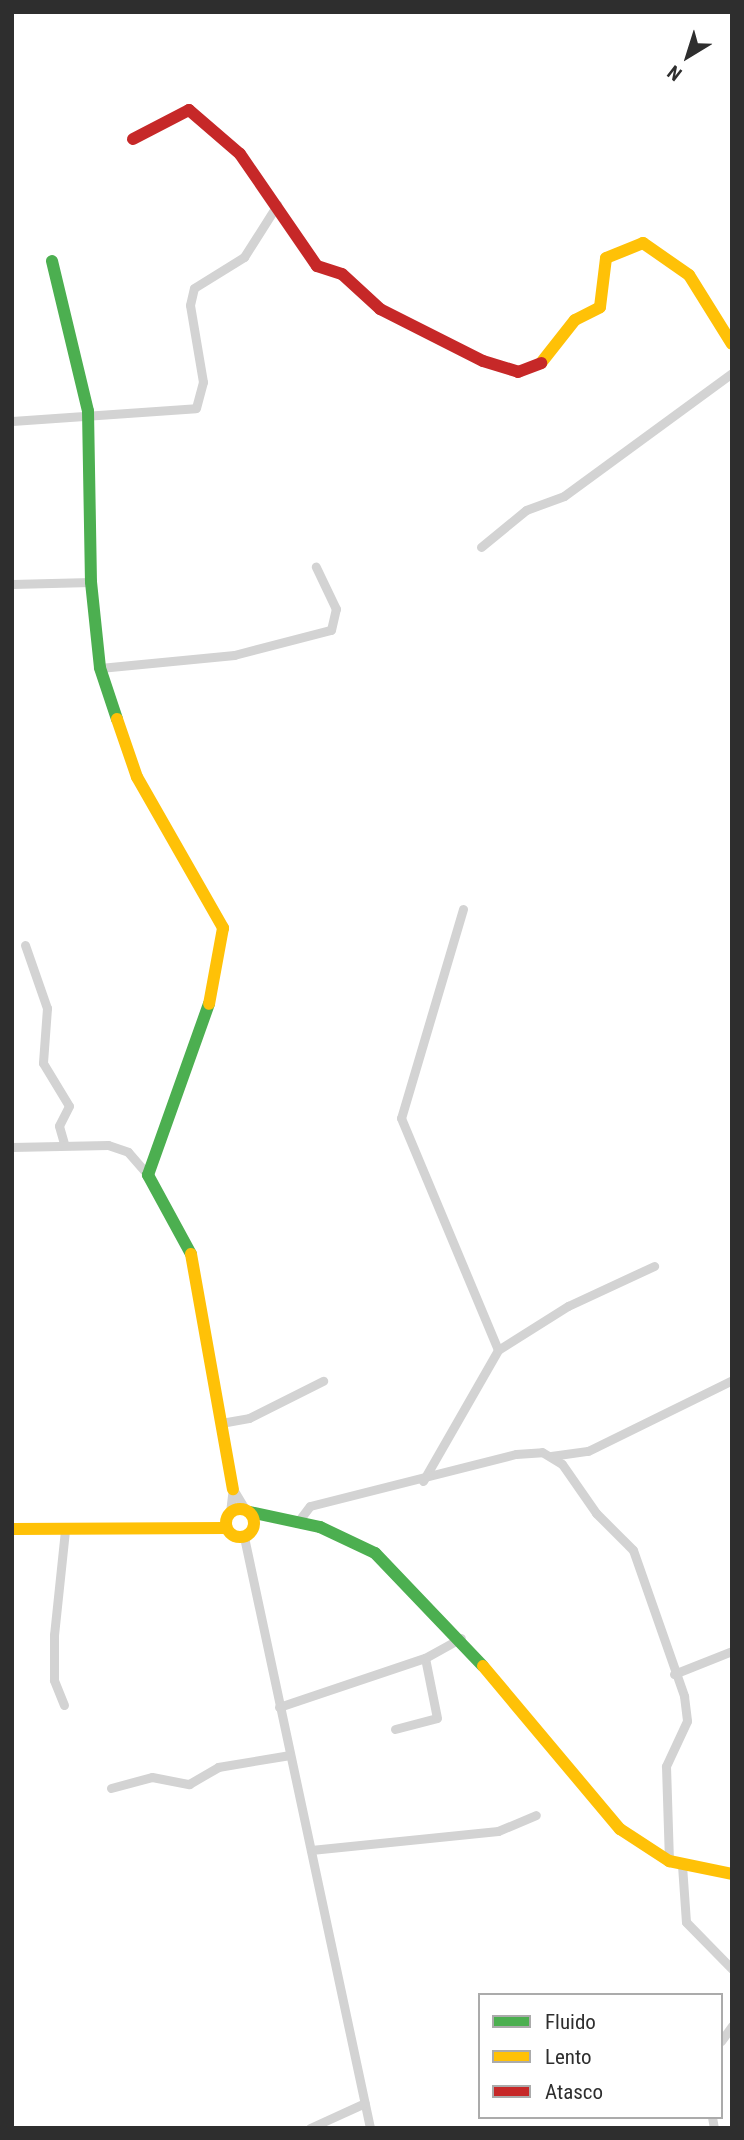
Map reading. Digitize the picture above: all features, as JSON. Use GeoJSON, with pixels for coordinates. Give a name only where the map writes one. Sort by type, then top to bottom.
{"type":"FeatureCollection","features":[{"type":"Feature","properties":{"kind":"street"},"geometry":{"type":"LineString","coordinates":[[132,139],[189,110],[229,140],[277,205],[317,266],[342,274],[380,309],[518,372],[540,366],[575,320],[596,313],[606,258],[630,244],[654,246],[690,275],[732,344]]}},
{"type":"Feature","properties":{"kind":"street"},"geometry":{"type":"LineString","coordinates":[[12,421],[88,411],[196,408],[203,382],[190,305],[194,288],[244,257],[277,205]]}},
{"type":"Feature","properties":{"kind":"street"},"geometry":{"type":"LineString","coordinates":[[52,261],[88,411],[90,582],[100,668],[137,777],[177,854],[213,901],[223,928],[212,998],[170,1101],[156,1166],[148,1175]]}},
{"type":"Feature","properties":{"kind":"street"},"geometry":{"type":"LineString","coordinates":[[481,547],[526,510],[564,496],[732,373]]}},
{"type":"Feature","properties":{"kind":"street"},"geometry":{"type":"LineString","coordinates":[[100,668],[234,655],[331,630],[336,609],[316,567]]}},
{"type":"Feature","properties":{"kind":"street"},"geometry":{"type":"LineString","coordinates":[[12,584],[90,582]]}},
{"type":"Feature","properties":{"kind":"street"},"geometry":{"type":"LineString","coordinates":[[463,909],[401,1118],[498,1350]]}},
{"type":"Feature","properties":{"kind":"street"},"geometry":{"type":"LineString","coordinates":[[25,945],[47,1008],[43,1063],[69,1106],[59,1126],[64,1144]]}},
{"type":"Feature","properties":{"kind":"street"},"geometry":{"type":"LineString","coordinates":[[12,1147],[64,1144],[128,1152],[148,1175],[179,1222],[194,1261],[233,1489],[226,1528]]}},
{"type":"Feature","properties":{"kind":"street"},"geometry":{"type":"LineString","coordinates":[[423,1481],[498,1350],[568,1306],[654,1266]]}},
{"type":"Feature","properties":{"kind":"street"},"geometry":{"type":"LineString","coordinates":[[12,1529],[226,1528],[248,1533],[294,1522],[310,1506],[423,1481],[516,1454],[551,1456],[588,1451],[732,1380]]}},
{"type":"Feature","properties":{"kind":"street"},"geometry":{"type":"LineString","coordinates":[[220,1423],[258,1415],[323,1381]]}},
{"type":"Feature","properties":{"kind":"street"},"geometry":{"type":"LineString","coordinates":[[551,1456],[633,1550],[674,1674],[687,1721],[667,1755],[669,1861]]}},
{"type":"Feature","properties":{"kind":"street"},"geometry":{"type":"LineString","coordinates":[[233,1489],[247,1511],[248,1533],[279,1707],[370,2128]]}},
{"type":"Feature","properties":{"kind":"street"},"geometry":{"type":"LineString","coordinates":[[230,1512],[247,1511],[294,1522],[375,1553],[461,1639],[582,1789],[620,1829],[669,1861],[732,1874]]}},
{"type":"Feature","properties":{"kind":"street"},"geometry":{"type":"LineString","coordinates":[[64,1706],[54,1680],[54,1635],[65,1530]]}},
{"type":"Feature","properties":{"kind":"street"},"geometry":{"type":"LineString","coordinates":[[279,1707],[425,1658],[461,1639]]}},
{"type":"Feature","properties":{"kind":"street"},"geometry":{"type":"LineString","coordinates":[[674,1674],[732,1651]]}},
{"type":"Feature","properties":{"kind":"street"},"geometry":{"type":"LineString","coordinates":[[395,1729],[437,1718],[425,1658]]}},
{"type":"Feature","properties":{"kind":"street"},"geometry":{"type":"LineString","coordinates":[[111,1788],[152,1777],[189,1784],[218,1767],[290,1755]]}},
{"type":"Feature","properties":{"kind":"street"},"geometry":{"type":"LineString","coordinates":[[310,1850],[498,1831],[536,1815]]}},
{"type":"Feature","properties":{"kind":"street"},"geometry":{"type":"LineString","coordinates":[[682,1865],[686,1922],[732,1969]]}},
{"type":"Feature","properties":{"kind":"street"},"geometry":{"type":"LineString","coordinates":[[310,2128],[365,2103]]}},
{"type":"Feature","properties":{"kind":"traffic: fast"},"geometry":{"type":"LineString","coordinates":[[52,261],[88,411],[91,582],[100,668],[117,719]]}},
{"type":"Feature","properties":{"kind":"traffic: fast"},"geometry":{"type":"LineString","coordinates":[[191,1254],[148,1175],[209,1004]]}},
{"type":"Feature","properties":{"kind":"traffic: fast"},"geometry":{"type":"LineString","coordinates":[[250,1512],[320,1527],[375,1553],[483,1666]]}},
{"type":"Feature","properties":{"kind":"traffic: slow"},"geometry":{"type":"LineString","coordinates":[[541,363],[575,320],[600,307],[606,258],[643,243],[689,275],[732,344]]}},
{"type":"Feature","properties":{"kind":"traffic: slow"},"geometry":{"type":"LineString","coordinates":[[117,719],[137,777],[223,928],[209,1004]]}},
{"type":"Feature","properties":{"kind":"traffic: slow"},"geometry":{"type":"LineString","coordinates":[[191,1254],[233,1489]]}},
{"type":"Feature","properties":{"kind":"traffic: slow"},"geometry":{"type":"LineString","coordinates":[[240,1509],[250,1513],[254,1523],[250,1533],[240,1537],[230,1533],[226,1523],[230,1513],[240,1509]]}},
{"type":"Feature","properties":{"kind":"traffic: slow"},"geometry":{"type":"LineString","coordinates":[[12,1529],[226,1528]]}},
{"type":"Feature","properties":{"kind":"traffic: slow"},"geometry":{"type":"LineString","coordinates":[[483,1666],[620,1829],[669,1861],[732,1874]]}},
{"type":"Feature","properties":{"kind":"traffic: jam"},"geometry":{"type":"LineString","coordinates":[[133,139],[189,110],[240,154],[317,266],[342,274],[380,309],[483,361],[518,372],[541,363]]}}]}
